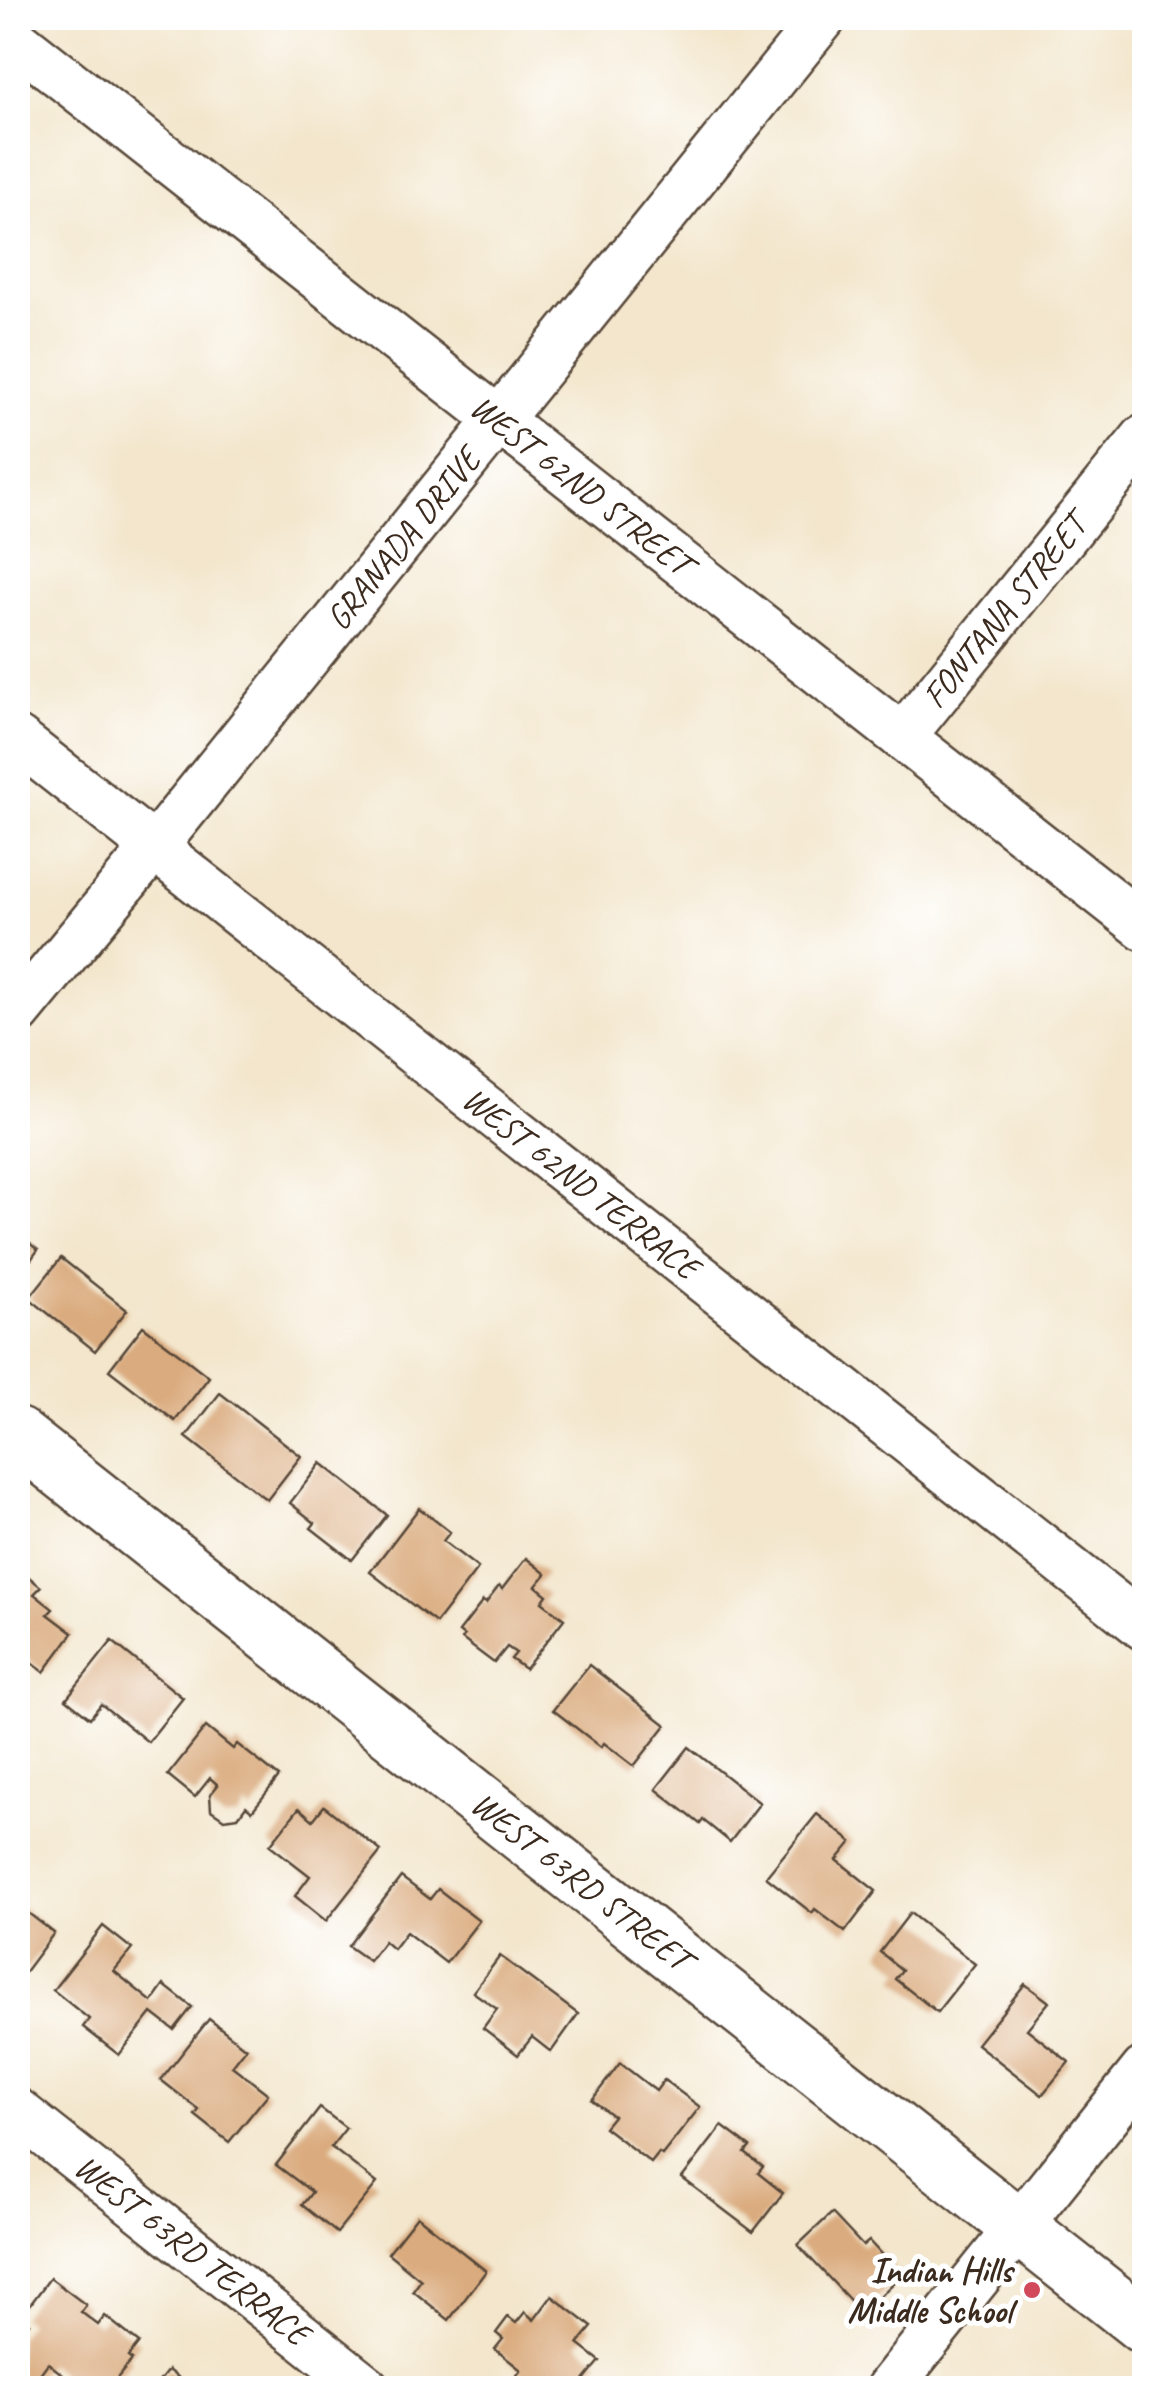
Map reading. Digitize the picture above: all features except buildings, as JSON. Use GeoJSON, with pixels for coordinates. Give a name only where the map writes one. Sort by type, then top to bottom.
{"type":"FeatureCollection","features":[{"type":"Feature","properties":{"kind":"main road","name":"WEST 63RD STREET"},"geometry":{"type":"LineString","coordinates":[[18,1436],[1144,2326]]}},
{"type":"Feature","properties":{"kind":"street","name":"GRANADA DRIVE"},"geometry":{"type":"LineString","coordinates":[[18,1012],[824,18]]}},
{"type":"Feature","properties":{"kind":"street","name":"WEST 62ND STREET"},"geometry":{"type":"LineString","coordinates":[[18,42],[1144,927]]}},
{"type":"Feature","properties":{"kind":"street","name":"FONTANA STREET"},"geometry":{"type":"LineString","coordinates":[[902,737],[1144,438]]}},
{"type":"Feature","properties":{"kind":"street","name":"WEST 62ND TERRACE"},"geometry":{"type":"LineString","coordinates":[[18,740],[1144,1627]]}},
{"type":"Feature","properties":{"kind":"street"},"geometry":{"type":"LineString","coordinates":[[889,2388],[1144,2070]]}},
{"type":"Feature","properties":{"kind":"street","name":"WEST 63RD TERRACE"},"geometry":{"type":"LineString","coordinates":[[18,2112],[368,2388]]}},
{"type":"Feature","properties":{"kind":"place","name":"Indian Hills Middle School"},"geometry":{"type":"Point","coordinates":[1032,2290]}}]}
